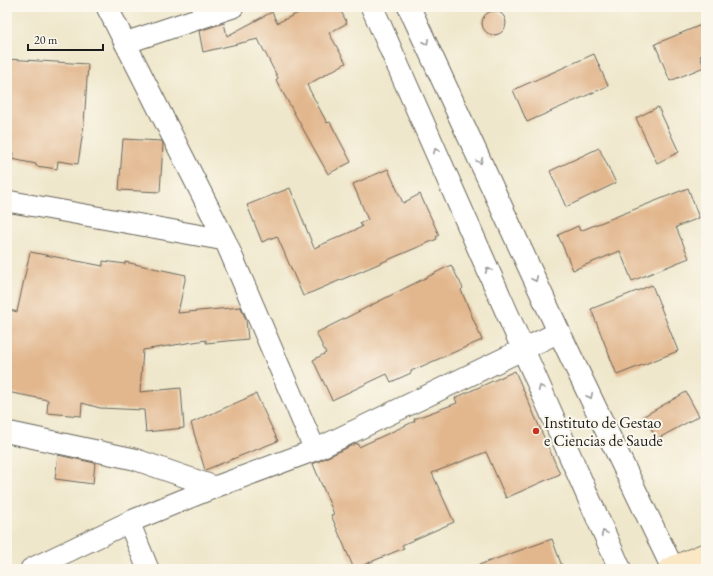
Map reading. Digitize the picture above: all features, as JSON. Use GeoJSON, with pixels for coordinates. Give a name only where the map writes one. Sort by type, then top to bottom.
{"type":"FeatureCollection","features":[{"type":"Feature","properties":{"kind":"main road"},"geometry":{"type":"LineString","coordinates":[[671,569],[706,554]]}},
{"type":"Feature","properties":{"kind":"street"},"geometry":{"type":"LineString","coordinates":[[107,7],[225,240],[315,450]]}},
{"type":"Feature","properties":{"kind":"street"},"geometry":{"type":"LineString","coordinates":[[125,43],[233,7]]}},
{"type":"Feature","properties":{"kind":"street"},"geometry":{"type":"LineString","coordinates":[[372,7],[620,569]]}},
{"type":"Feature","properties":{"kind":"street"},"geometry":{"type":"LineString","coordinates":[[409,7],[559,332],[671,569]]}},
{"type":"Feature","properties":{"kind":"street"},"geometry":{"type":"LineString","coordinates":[[7,201],[225,240]]}},
{"type":"Feature","properties":{"kind":"street"},"geometry":{"type":"LineString","coordinates":[[31,569],[129,522],[215,487],[315,450],[559,332]]}},
{"type":"Feature","properties":{"kind":"street"},"geometry":{"type":"LineString","coordinates":[[7,432],[134,459],[215,487]]}},
{"type":"Feature","properties":{"kind":"street"},"geometry":{"type":"LineString","coordinates":[[129,522],[148,569]]}},
{"type":"Feature","properties":{"kind":"building"},"geometry":{"type":"Polygon","coordinates":[[[311,7],[339,7],[347,23],[329,33],[346,63],[307,85],[327,123],[330,122],[351,162],[328,174],[276,80],[278,78],[258,39],[203,52],[199,31],[224,23],[227,36],[272,12],[277,23],[311,7]]]}},
{"type":"Feature","properties":{"kind":"building"},"geometry":{"type":"Polygon","coordinates":[[[494,11],[503,14],[506,23],[503,32],[494,35],[485,32],[482,23],[485,14],[494,11]]]}},
{"type":"Feature","properties":{"kind":"building"},"geometry":{"type":"Polygon","coordinates":[[[706,23],[706,54],[700,56],[704,67],[670,81],[655,44],[706,23]]]}},
{"type":"Feature","properties":{"kind":"building"},"geometry":{"type":"Polygon","coordinates":[[[594,54],[608,86],[527,122],[513,90],[594,54]]]}},
{"type":"Feature","properties":{"kind":"building"},"geometry":{"type":"Polygon","coordinates":[[[7,59],[88,64],[84,124],[78,164],[58,161],[57,169],[36,166],[36,164],[12,159],[13,153],[7,151],[7,59]]]}},
{"type":"Feature","properties":{"kind":"building"},"geometry":{"type":"Polygon","coordinates":[[[658,107],[679,152],[657,163],[636,118],[658,107]]]}},
{"type":"Feature","properties":{"kind":"building"},"geometry":{"type":"Polygon","coordinates":[[[123,139],[162,141],[160,192],[119,190],[123,139]]]}},
{"type":"Feature","properties":{"kind":"building"},"geometry":{"type":"Polygon","coordinates":[[[599,148],[616,183],[566,207],[550,171],[599,148]]]}},
{"type":"Feature","properties":{"kind":"building"},"geometry":{"type":"Polygon","coordinates":[[[388,169],[403,203],[420,194],[439,235],[436,237],[437,239],[303,296],[277,236],[262,242],[247,205],[290,188],[314,248],[362,227],[360,223],[368,220],[353,184],[388,169]]]}},
{"type":"Feature","properties":{"kind":"building"},"geometry":{"type":"Polygon","coordinates":[[[688,188],[699,218],[676,227],[689,258],[632,281],[620,251],[573,270],[558,235],[578,226],[580,231],[688,188]]]}},
{"type":"Feature","properties":{"kind":"building"},"geometry":{"type":"Polygon","coordinates":[[[30,252],[103,266],[103,261],[125,264],[125,262],[186,275],[178,313],[241,307],[246,320],[248,339],[206,343],[206,340],[143,350],[140,392],[181,388],[184,428],[146,432],[144,410],[100,408],[82,403],[81,416],[47,413],[48,400],[7,392],[7,309],[17,312],[30,252]]]}},
{"type":"Feature","properties":{"kind":"building"},"geometry":{"type":"Polygon","coordinates":[[[451,265],[463,288],[461,290],[482,340],[411,371],[411,373],[391,382],[387,374],[332,400],[313,360],[326,353],[316,333],[451,265]]]}},
{"type":"Feature","properties":{"kind":"building"},"geometry":{"type":"Polygon","coordinates":[[[652,285],[678,351],[617,375],[591,309],[652,285]]]}},
{"type":"Feature","properties":{"kind":"building"},"geometry":{"type":"Polygon","coordinates":[[[515,371],[560,474],[506,498],[486,452],[432,473],[454,522],[402,545],[404,548],[354,569],[331,515],[334,514],[313,464],[357,443],[359,447],[415,421],[414,419],[457,403],[455,398],[515,371]]]}},
{"type":"Feature","properties":{"kind":"building"},"geometry":{"type":"Polygon","coordinates":[[[686,392],[699,416],[657,439],[644,416],[686,392]]]}},
{"type":"Feature","properties":{"kind":"building"},"geometry":{"type":"Polygon","coordinates":[[[256,394],[278,441],[205,470],[191,423],[256,394]]]}},
{"type":"Feature","properties":{"kind":"building"},"geometry":{"type":"Polygon","coordinates":[[[58,455],[95,463],[93,484],[55,479],[58,455]]]}},
{"type":"Feature","properties":{"kind":"building"},"geometry":{"type":"Polygon","coordinates":[[[552,539],[563,569],[477,569],[476,566],[552,539]]]}},
{"type":"Feature","properties":{"kind":"place","name":"Instituto de Gestao e Ciencias de Saude"},"geometry":{"type":"Point","coordinates":[536,431]}}]}
